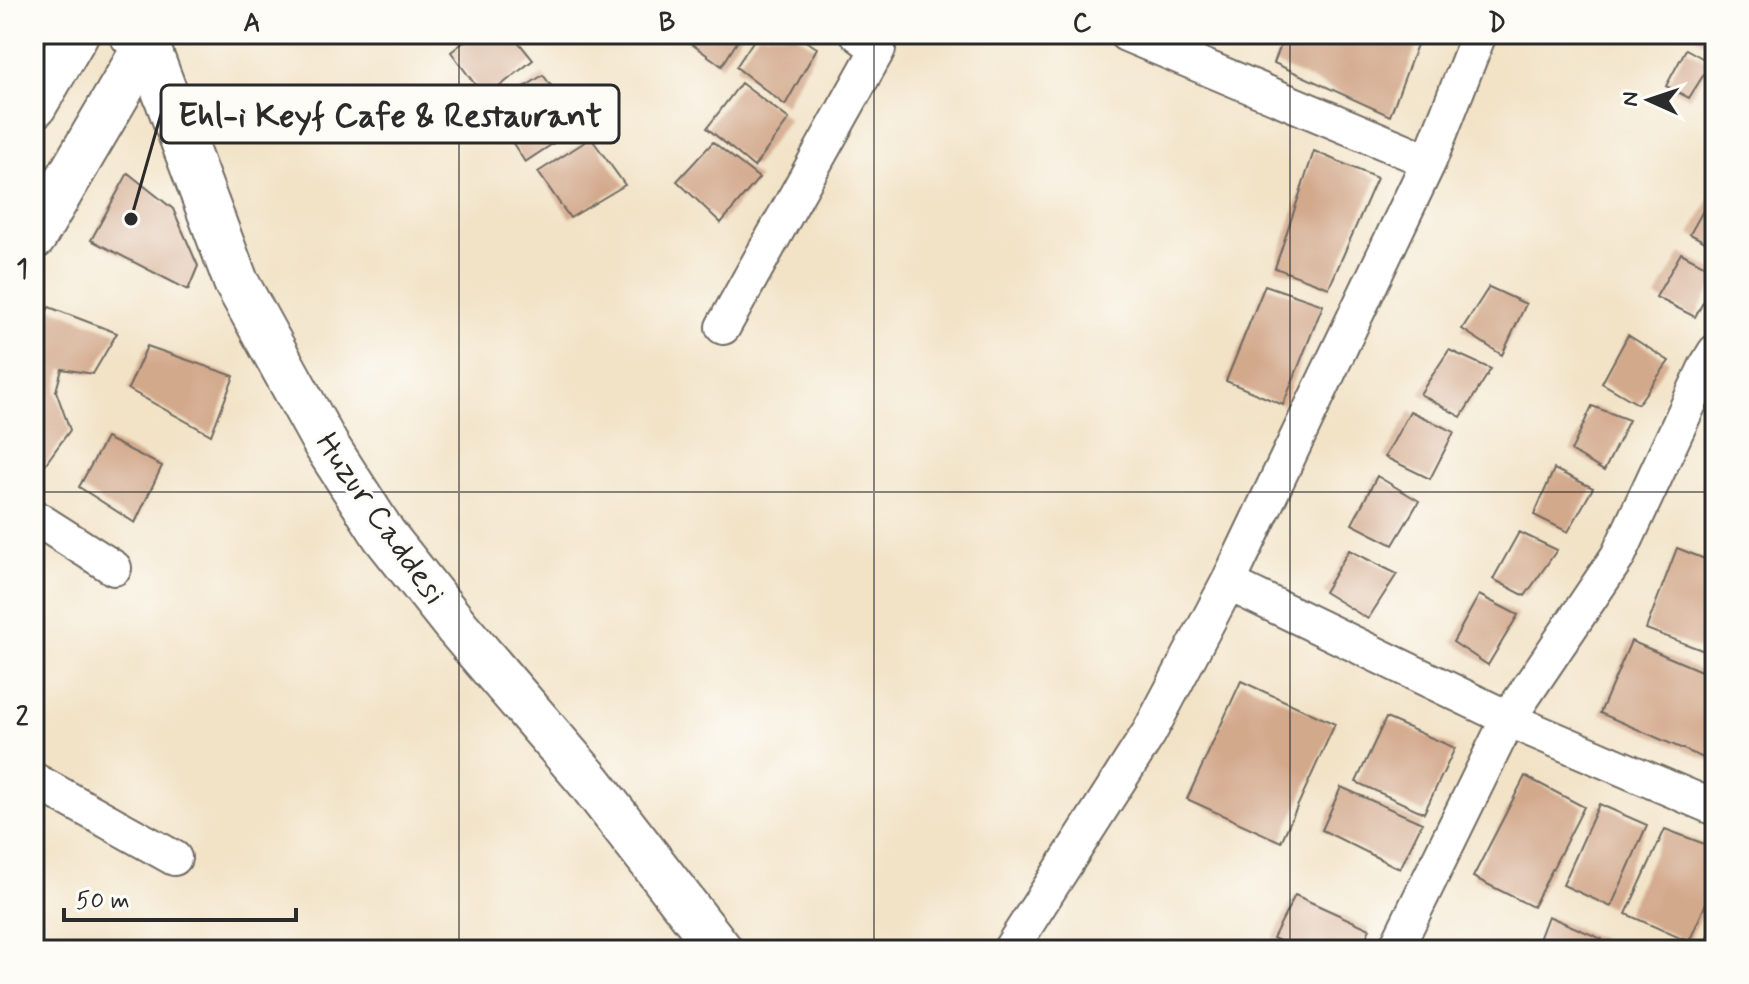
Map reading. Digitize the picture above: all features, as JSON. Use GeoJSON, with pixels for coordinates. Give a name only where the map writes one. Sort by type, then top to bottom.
{"type":"FeatureCollection","features":[{"type":"Feature","properties":{"kind":"street"},"geometry":{"type":"LineString","coordinates":[[34,106],[76,34]]}},
{"type":"Feature","properties":{"kind":"street"},"geometry":{"type":"LineString","coordinates":[[1126,34],[1429,161]]}},
{"type":"Feature","properties":{"kind":"street"},"geometry":{"type":"LineString","coordinates":[[1010,950],[1149,733],[1228,583],[1429,161],[1479,34]]}},
{"type":"Feature","properties":{"kind":"street"},"geometry":{"type":"LineString","coordinates":[[34,237],[144,38]]}},
{"type":"Feature","properties":{"kind":"street","name":"Huzur Caddesi"},"geometry":{"type":"LineString","coordinates":[[144,38],[236,282],[334,458],[384,535],[457,627],[589,781],[720,950]]}},
{"type":"Feature","properties":{"kind":"street"},"geometry":{"type":"LineString","coordinates":[[723,327],[876,39]]}},
{"type":"Feature","properties":{"kind":"street"},"geometry":{"type":"LineString","coordinates":[[1395,950],[1508,719],[1618,556],[1715,352]]}},
{"type":"Feature","properties":{"kind":"street"},"geometry":{"type":"LineString","coordinates":[[34,517],[114,568]]}},
{"type":"Feature","properties":{"kind":"street"},"geometry":{"type":"LineString","coordinates":[[1228,583],[1508,719],[1715,808]]}},
{"type":"Feature","properties":{"kind":"street"},"geometry":{"type":"LineString","coordinates":[[34,780],[174,858]]}},
{"type":"Feature","properties":{"kind":"building"},"geometry":{"type":"Polygon","coordinates":[[[474,34],[512,34],[533,60],[485,98],[451,52],[474,34]]]}},
{"type":"Feature","properties":{"kind":"building"},"geometry":{"type":"Polygon","coordinates":[[[678,34],[742,34],[722,66],[678,34]]]}},
{"type":"Feature","properties":{"kind":"building"},"geometry":{"type":"Polygon","coordinates":[[[758,34],[794,34],[817,48],[785,105],[736,67],[758,34]]]}},
{"type":"Feature","properties":{"kind":"building"},"geometry":{"type":"Polygon","coordinates":[[[1285,34],[1421,34],[1390,116],[1274,63],[1285,34]]]}},
{"type":"Feature","properties":{"kind":"building"},"geometry":{"type":"Polygon","coordinates":[[[1692,34],[1715,34],[1715,51],[1692,34]]]}},
{"type":"Feature","properties":{"kind":"building"},"geometry":{"type":"Polygon","coordinates":[[[1686,49],[1711,63],[1689,98],[1666,86],[1686,49]]]}},
{"type":"Feature","properties":{"kind":"building"},"geometry":{"type":"Polygon","coordinates":[[[543,75],[581,125],[525,162],[491,109],[543,75]]]}},
{"type":"Feature","properties":{"kind":"building"},"geometry":{"type":"Polygon","coordinates":[[[741,83],[789,119],[754,167],[707,128],[741,83]]]}},
{"type":"Feature","properties":{"kind":"building"},"geometry":{"type":"Polygon","coordinates":[[[591,138],[625,185],[570,218],[538,172],[591,138]]]}},
{"type":"Feature","properties":{"kind":"building"},"geometry":{"type":"Polygon","coordinates":[[[713,142],[759,178],[721,223],[677,181],[713,142]]]}},
{"type":"Feature","properties":{"kind":"building"},"geometry":{"type":"Polygon","coordinates":[[[1314,151],[1377,178],[1329,288],[1275,268],[1314,151]]]}},
{"type":"Feature","properties":{"kind":"building"},"geometry":{"type":"Polygon","coordinates":[[[128,173],[173,209],[198,266],[188,290],[91,240],[128,173]]]}},
{"type":"Feature","properties":{"kind":"building"},"geometry":{"type":"Polygon","coordinates":[[[1715,189],[1715,247],[1690,234],[1715,189]]]}},
{"type":"Feature","properties":{"kind":"building"},"geometry":{"type":"Polygon","coordinates":[[[1681,253],[1715,271],[1715,281],[1695,317],[1656,297],[1681,253]]]}},
{"type":"Feature","properties":{"kind":"building"},"geometry":{"type":"Polygon","coordinates":[[[1265,285],[1323,305],[1283,405],[1226,381],[1265,285]]]}},
{"type":"Feature","properties":{"kind":"building"},"geometry":{"type":"Polygon","coordinates":[[[1489,287],[1526,304],[1502,355],[1462,329],[1489,287]]]}},
{"type":"Feature","properties":{"kind":"building"},"geometry":{"type":"Polygon","coordinates":[[[49,307],[117,333],[93,374],[62,369],[56,391],[70,430],[41,470],[34,466],[34,334],[49,307]]]}},
{"type":"Feature","properties":{"kind":"building"},"geometry":{"type":"Polygon","coordinates":[[[1628,335],[1669,361],[1638,404],[1602,383],[1628,335]]]}},
{"type":"Feature","properties":{"kind":"building"},"geometry":{"type":"Polygon","coordinates":[[[147,346],[234,376],[211,435],[128,389],[147,346]]]}},
{"type":"Feature","properties":{"kind":"building"},"geometry":{"type":"Polygon","coordinates":[[[1449,350],[1491,369],[1461,417],[1420,394],[1449,350]]]}},
{"type":"Feature","properties":{"kind":"building"},"geometry":{"type":"Polygon","coordinates":[[[1592,406],[1629,420],[1604,471],[1571,451],[1592,406]]]}},
{"type":"Feature","properties":{"kind":"building"},"geometry":{"type":"Polygon","coordinates":[[[1410,411],[1454,432],[1430,479],[1385,457],[1410,411]]]}},
{"type":"Feature","properties":{"kind":"building"},"geometry":{"type":"Polygon","coordinates":[[[106,438],[162,466],[135,523],[79,487],[106,438]]]}},
{"type":"Feature","properties":{"kind":"building"},"geometry":{"type":"Polygon","coordinates":[[[1554,469],[1593,488],[1568,532],[1534,515],[1554,469]]]}},
{"type":"Feature","properties":{"kind":"building"},"geometry":{"type":"Polygon","coordinates":[[[1377,476],[1419,501],[1393,545],[1352,524],[1377,476]]]}},
{"type":"Feature","properties":{"kind":"building"},"geometry":{"type":"Polygon","coordinates":[[[1519,532],[1557,550],[1525,596],[1493,579],[1519,532]]]}},
{"type":"Feature","properties":{"kind":"building"},"geometry":{"type":"Polygon","coordinates":[[[1677,548],[1715,563],[1715,655],[1646,629],[1677,548]]]}},
{"type":"Feature","properties":{"kind":"building"},"geometry":{"type":"Polygon","coordinates":[[[1349,550],[1397,574],[1368,619],[1324,592],[1349,550]]]}},
{"type":"Feature","properties":{"kind":"building"},"geometry":{"type":"Polygon","coordinates":[[[1479,595],[1518,615],[1488,665],[1453,642],[1479,595]]]}},
{"type":"Feature","properties":{"kind":"building"},"geometry":{"type":"Polygon","coordinates":[[[1631,641],[1715,677],[1715,763],[1600,713],[1631,641]]]}},
{"type":"Feature","properties":{"kind":"building"},"geometry":{"type":"Polygon","coordinates":[[[1241,681],[1335,724],[1281,842],[1187,799],[1241,681]]]}},
{"type":"Feature","properties":{"kind":"building"},"geometry":{"type":"Polygon","coordinates":[[[1386,718],[1455,748],[1424,813],[1356,782],[1386,718]]]}},
{"type":"Feature","properties":{"kind":"building"},"geometry":{"type":"Polygon","coordinates":[[[1525,776],[1584,807],[1533,907],[1473,877],[1525,776]]]}},
{"type":"Feature","properties":{"kind":"building"},"geometry":{"type":"Polygon","coordinates":[[[1341,787],[1422,823],[1400,869],[1322,830],[1341,787]]]}},
{"type":"Feature","properties":{"kind":"building"},"geometry":{"type":"Polygon","coordinates":[[[1599,804],[1647,825],[1611,907],[1563,885],[1599,804]]]}},
{"type":"Feature","properties":{"kind":"building"},"geometry":{"type":"Polygon","coordinates":[[[1665,829],[1715,848],[1715,883],[1689,942],[1626,914],[1665,829]]]}},
{"type":"Feature","properties":{"kind":"building"},"geometry":{"type":"Polygon","coordinates":[[[1295,895],[1370,929],[1360,950],[1299,950],[1273,938],[1295,895]]]}},
{"type":"Feature","properties":{"kind":"building"},"geometry":{"type":"Polygon","coordinates":[[[1548,916],[1602,939],[1597,950],[1535,950],[1548,916]]]}},
{"type":"Feature","properties":{"kind":"building"},"geometry":{"type":"Polygon","coordinates":[[[1715,920],[1715,950],[1705,950],[1703,949],[1715,920]]]}},
{"type":"Feature","properties":{"kind":"place","name":"Ehl-i Keyf Cafe & Restaurant"},"geometry":{"type":"Point","coordinates":[131,219]}}]}
